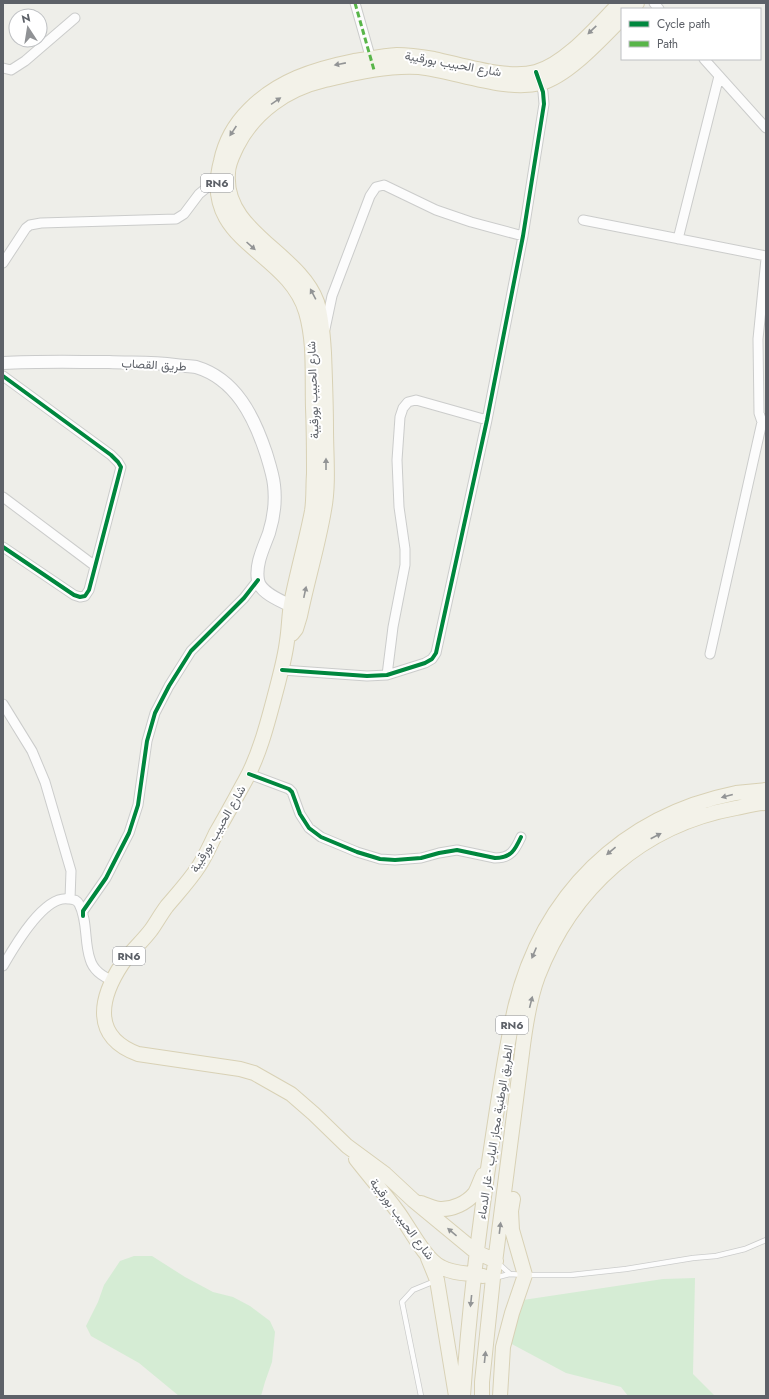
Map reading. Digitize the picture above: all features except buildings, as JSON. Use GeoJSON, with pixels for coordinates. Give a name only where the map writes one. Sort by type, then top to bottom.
{"type":"FeatureCollection","features":[{"type":"Feature","properties":{"kind":"main road","name":"شارع الحبيب بورقيبة"},"geometry":{"type":"LineString","coordinates":[[538,78],[578,45],[620,3]]}},
{"type":"Feature","properties":{"kind":"main road","name":"شارع الحبيب بورقيبة"},"geometry":{"type":"LineString","coordinates":[[296,608],[313,507],[315,440],[312,337],[304,308],[296,291],[282,274],[236,232],[225,217],[219,204],[223,152],[229,137],[249,109],[278,86],[300,75],[320,75],[330,66],[372,64],[395,55],[413,56],[500,73],[519,74],[538,78],[552,78],[568,68],[581,57],[621,19]]}},
{"type":"Feature","properties":{"kind":"main road","name":"شارع الحبيب بورقيبة"},"geometry":{"type":"LineString","coordinates":[[222,175],[228,180],[230,194],[243,220],[307,283],[313,293],[320,312],[326,387],[326,472],[324,508],[287,642],[282,670],[267,725],[249,774],[199,866],[166,907],[150,931],[122,964],[107,994],[104,1013],[106,1028],[117,1044],[126,1050],[138,1054],[240,1069],[254,1073],[291,1094],[314,1114],[346,1146],[398,1212],[426,1254],[439,1266],[461,1274],[474,1274],[493,1278]]}},
{"type":"Feature","properties":{"kind":"main road","name":"طريق القصاب"},"geometry":{"type":"LineString","coordinates":[[3,362],[159,363],[195,367],[204,370],[225,382],[240,397],[253,420],[260,436],[274,483],[276,504],[269,532],[260,557],[258,580]]}},
{"type":"Feature","properties":{"kind":"main road"},"geometry":{"type":"LineString","coordinates":[[258,580],[262,589],[267,593],[296,608]]}},
{"type":"Feature","properties":{"kind":"main road","name":"الطريق الوطنية مجاز الباب - غار الدماء"},"geometry":{"type":"LineString","coordinates":[[463,1396],[476,1252],[502,1073],[515,1007],[529,965],[542,934],[556,910],[574,886],[595,864],[622,841],[654,822],[694,805],[737,793],[766,790]]}},
{"type":"Feature","properties":{"kind":"main road","name":"الطريق الوطنية مجاز الباب - غار الدماء"},"geometry":{"type":"LineString","coordinates":[[482,1396],[482,1382],[493,1278],[522,1053],[527,1020],[540,971],[561,929],[577,904],[598,880],[621,859],[648,840],[681,823],[717,811],[766,803]]}},
{"type":"Feature","properties":{"kind":"main road"},"geometry":{"type":"LineString","coordinates":[[500,1396],[502,1347],[525,1276],[512,1230],[511,1211],[519,1123],[522,1053]]}},
{"type":"Feature","properties":{"kind":"main road","name":"شارع الحبيب بورقيبة"},"geometry":{"type":"LineString","coordinates":[[346,1146],[385,1174],[413,1200],[476,1252],[496,1261]]}},
{"type":"Feature","properties":{"kind":"main road"},"geometry":{"type":"LineString","coordinates":[[413,1200],[438,1209],[460,1205],[469,1200],[476,1192],[490,1158]]}},
{"type":"Feature","properties":{"kind":"main road"},"geometry":{"type":"LineString","coordinates":[[426,1254],[437,1280],[456,1396]]}},
{"type":"Feature","properties":{"kind":"street"},"geometry":{"type":"LineString","coordinates":[[355,3],[372,64]]}},
{"type":"Feature","properties":{"kind":"street"},"geometry":{"type":"LineString","coordinates":[[3,68],[11,70],[25,61],[75,18]]}},
{"type":"Feature","properties":{"kind":"street"},"geometry":{"type":"LineString","coordinates":[[705,60],[766,128]]}},
{"type":"Feature","properties":{"kind":"street"},"geometry":{"type":"LineString","coordinates":[[678,239],[719,76]]}},
{"type":"Feature","properties":{"kind":"street"},"geometry":{"type":"LineString","coordinates":[[282,670],[367,676],[386,675],[425,663],[432,659],[436,653],[487,420],[524,236],[544,104],[538,78]]}},
{"type":"Feature","properties":{"kind":"street"},"geometry":{"type":"LineString","coordinates":[[3,263],[21,235],[30,225],[56,222],[176,219],[184,214],[200,194],[222,175]]}},
{"type":"Feature","properties":{"kind":"street"},"geometry":{"type":"LineString","coordinates":[[323,338],[332,296],[370,196],[376,187],[384,185],[436,210],[471,222],[524,236]]}},
{"type":"Feature","properties":{"kind":"street"},"geometry":{"type":"LineString","coordinates":[[583,220],[766,256]]}},
{"type":"Feature","properties":{"kind":"street"},"geometry":{"type":"LineString","coordinates":[[710,654],[764,423],[759,414],[758,339],[766,259]]}},
{"type":"Feature","properties":{"kind":"street"},"geometry":{"type":"LineString","coordinates":[[3,376],[111,455],[121,467],[89,590],[85,596],[80,597],[74,595],[3,547]]}},
{"type":"Feature","properties":{"kind":"street"},"geometry":{"type":"LineString","coordinates":[[386,675],[405,565],[405,549],[399,507],[397,460],[400,417],[403,408],[408,402],[416,400],[487,420]]}},
{"type":"Feature","properties":{"kind":"street"},"geometry":{"type":"LineString","coordinates":[[3,497],[95,566]]}},
{"type":"Feature","properties":{"kind":"street"},"geometry":{"type":"LineString","coordinates":[[83,916],[83,911],[106,878],[129,833],[138,805],[147,741],[155,713],[169,686],[191,651],[244,598],[258,580]]}},
{"type":"Feature","properties":{"kind":"street"},"geometry":{"type":"LineString","coordinates":[[3,704],[32,751],[45,782],[71,871],[70,899]]}},
{"type":"Feature","properties":{"kind":"street"},"geometry":{"type":"LineString","coordinates":[[249,774],[289,789],[292,792],[300,814],[309,828],[316,834],[357,852],[380,859],[395,860],[421,858],[457,850],[500,858],[505,857],[515,850],[521,837]]}},
{"type":"Feature","properties":{"kind":"street"},"geometry":{"type":"LineString","coordinates":[[3,966],[18,941],[35,919],[53,902],[65,898],[76,900],[79,904],[83,916],[90,960],[96,970],[106,978],[114,981]]}},
{"type":"Feature","properties":{"kind":"lane"},"geometry":{"type":"LineString","coordinates":[[493,1278],[510,1274],[525,1276],[571,1275],[626,1269],[693,1258],[716,1256],[745,1249],[766,1240]]}},
{"type":"Feature","properties":{"kind":"lane"},"geometry":{"type":"LineString","coordinates":[[496,1261],[510,1274]]}},
{"type":"Feature","properties":{"kind":"lane"},"geometry":{"type":"LineString","coordinates":[[420,1396],[402,1302],[413,1290],[437,1280]]}},
{"type":"Feature","properties":{"kind":"green space"},"geometry":{"type":"Polygon","coordinates":[[[134,1256],[152,1256],[185,1277],[213,1292],[233,1297],[250,1306],[270,1321],[275,1332],[272,1362],[261,1396],[179,1396],[139,1363],[91,1336],[86,1326],[98,1302],[104,1285],[120,1261],[134,1256]]]}},
{"type":"Feature","properties":{"kind":"green space"},"geometry":{"type":"Polygon","coordinates":[[[695,1278],[693,1374],[715,1396],[628,1396],[621,1387],[566,1373],[508,1342],[523,1300],[663,1279],[695,1278]]]}},
{"type":"Feature","properties":{"kind":"marked path"},"geometry":{"type":"LineString","coordinates":[[355,3],[374,70]]}},
{"type":"Feature","properties":{"kind":"cycle path"},"geometry":{"type":"LineString","coordinates":[[282,670],[367,676],[387,675],[425,663],[432,659],[436,653],[487,420],[523,236],[544,104],[543,92],[536,72]]}},
{"type":"Feature","properties":{"kind":"cycle path"},"geometry":{"type":"LineString","coordinates":[[3,376],[111,455],[121,467],[89,590],[85,596],[80,597],[74,595],[3,547]]}},
{"type":"Feature","properties":{"kind":"cycle path"},"geometry":{"type":"LineString","coordinates":[[83,916],[83,911],[106,878],[129,833],[138,805],[147,741],[155,713],[169,686],[191,651],[244,598],[258,580]]}},
{"type":"Feature","properties":{"kind":"cycle path"},"geometry":{"type":"LineString","coordinates":[[249,774],[289,789],[292,792],[300,814],[309,828],[321,837],[357,852],[380,859],[395,860],[421,858],[457,850],[500,858],[509,855],[517,846],[521,837]]}}]}
